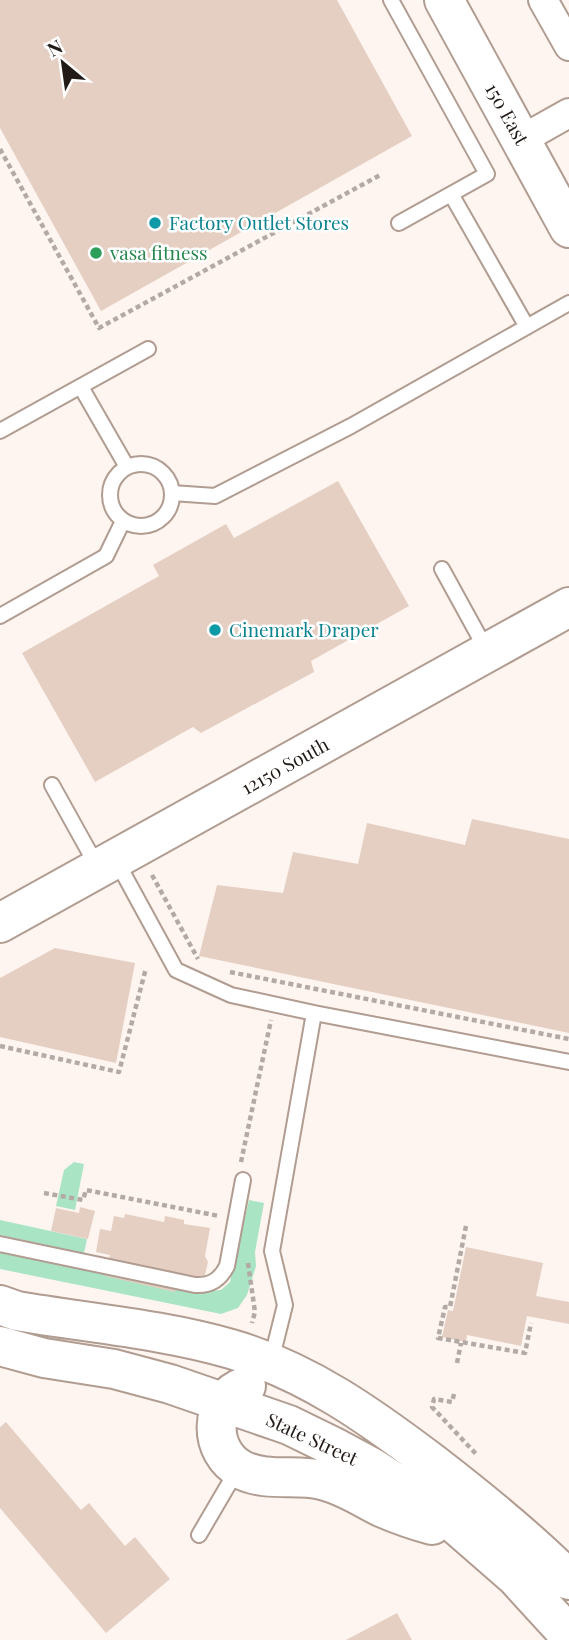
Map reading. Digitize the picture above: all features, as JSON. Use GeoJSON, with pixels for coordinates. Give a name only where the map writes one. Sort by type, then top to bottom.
{"type":"FeatureCollection","features":[{"type":"Feature","properties":{"kind":"main road","name":"150 East"},"geometry":{"type":"LineString","coordinates":[[444,0],[569,228]]}},
{"type":"Feature","properties":{"kind":"main road","name":"12150 South"},"geometry":{"type":"LineString","coordinates":[[0,923],[121,865],[569,607]]}},
{"type":"Feature","properties":{"kind":"main road"},"geometry":{"type":"LineString","coordinates":[[0,1305],[17,1311],[232,1349],[271,1363],[333,1392],[380,1424],[468,1470],[522,1534],[569,1580]]}},
{"type":"Feature","properties":{"kind":"main road","name":"State Street"},"geometry":{"type":"LineString","coordinates":[[0,1346],[44,1358],[114,1369],[225,1401],[289,1425],[371,1467],[446,1517],[516,1577],[569,1635]]}},
{"type":"Feature","properties":{"kind":"main road"},"geometry":{"type":"LineString","coordinates":[[463,1532],[402,1516],[323,1480],[252,1474],[238,1468],[225,1456],[216,1436],[215,1424],[225,1401],[242,1387],[261,1385],[336,1416],[420,1465],[468,1470]]}},
{"type":"Feature","properties":{"kind":"street"},"geometry":{"type":"LineString","coordinates":[[544,0],[569,46]]}},
{"type":"Feature","properties":{"kind":"street"},"geometry":{"type":"LineString","coordinates":[[521,140],[569,113]]}},
{"type":"Feature","properties":{"kind":"lane"},"geometry":{"type":"LineString","coordinates":[[391,0],[487,174],[399,223]]}},
{"type":"Feature","properties":{"kind":"lane"},"geometry":{"type":"LineString","coordinates":[[450,194],[527,327]]}},
{"type":"Feature","properties":{"kind":"lane"},"geometry":{"type":"LineString","coordinates":[[172,493],[215,496],[351,426],[569,303]]}},
{"type":"Feature","properties":{"kind":"lane"},"geometry":{"type":"LineString","coordinates":[[0,431],[148,349]]}},
{"type":"Feature","properties":{"kind":"lane"},"geometry":{"type":"LineString","coordinates":[[81,387],[127,467]]}},
{"type":"Feature","properties":{"kind":"lane"},"geometry":{"type":"LineString","coordinates":[[137,464],[157,468],[170,482],[172,493],[168,512],[152,524],[132,525],[122,521],[115,513],[110,493],[118,474],[137,464]]}},
{"type":"Feature","properties":{"kind":"lane"},"geometry":{"type":"LineString","coordinates":[[0,616],[106,556],[122,521]]}},
{"type":"Feature","properties":{"kind":"lane"},"geometry":{"type":"LineString","coordinates":[[442,569],[488,653]]}},
{"type":"Feature","properties":{"kind":"lane"},"geometry":{"type":"LineString","coordinates":[[52,785],[121,865],[177,970],[231,995],[569,1062]]}},
{"type":"Feature","properties":{"kind":"lane"},"geometry":{"type":"LineString","coordinates":[[271,1363],[285,1305],[272,1251],[314,1013]]}},
{"type":"Feature","properties":{"kind":"lane"},"geometry":{"type":"LineString","coordinates":[[0,1244],[195,1285],[209,1284],[220,1277],[227,1266],[243,1181]]}},
{"type":"Feature","properties":{"kind":"lane"},"geometry":{"type":"LineString","coordinates":[[199,1535],[238,1468]]}},
{"type":"Feature","properties":{"kind":"path"},"geometry":{"type":"LineString","coordinates":[[0,149],[99,328],[382,174]]}},
{"type":"Feature","properties":{"kind":"path"},"geometry":{"type":"LineString","coordinates":[[121,865],[202,966]]}},
{"type":"Feature","properties":{"kind":"path"},"geometry":{"type":"LineString","coordinates":[[0,1046],[119,1072],[146,968]]}},
{"type":"Feature","properties":{"kind":"path"},"geometry":{"type":"LineString","coordinates":[[227,971],[569,1039]]}},
{"type":"Feature","properties":{"kind":"path"},"geometry":{"type":"LineString","coordinates":[[240,1163],[271,1019]]}},
{"type":"Feature","properties":{"kind":"path"},"geometry":{"type":"LineString","coordinates":[[44,1193],[83,1200],[86,1190],[224,1217]]}},
{"type":"Feature","properties":{"kind":"path"},"geometry":{"type":"LineString","coordinates":[[466,1226],[450,1307],[445,1307],[439,1338],[525,1353],[531,1322]]}},
{"type":"Feature","properties":{"kind":"path"},"geometry":{"type":"LineString","coordinates":[[247,1255],[256,1312],[249,1329]]}},
{"type":"Feature","properties":{"kind":"path"},"geometry":{"type":"LineString","coordinates":[[457,1363],[461,1343]]}},
{"type":"Feature","properties":{"kind":"path"},"geometry":{"type":"LineString","coordinates":[[454,1394],[452,1402],[434,1399],[432,1407],[468,1470]]}},
{"type":"Feature","properties":{"kind":"green space"},"geometry":{"type":"Polygon","coordinates":[[[74,1162],[84,1164],[75,1210],[56,1206],[64,1170],[74,1162]]]}},
{"type":"Feature","properties":{"kind":"green space"},"geometry":{"type":"Polygon","coordinates":[[[249,1200],[264,1203],[255,1252],[256,1266],[247,1295],[238,1308],[221,1314],[0,1269],[0,1249],[209,1291],[221,1290],[230,1282],[249,1200]]]}},
{"type":"Feature","properties":{"kind":"green space"},"geometry":{"type":"Polygon","coordinates":[[[0,1220],[87,1239],[84,1253],[0,1235],[0,1220]]]}},
{"type":"Feature","properties":{"kind":"building","name":"Factory Outlet Stores"},"geometry":{"type":"Polygon","coordinates":[[[0,0],[337,0],[412,136],[101,311],[0,128],[0,0]]]}},
{"type":"Feature","properties":{"kind":"building","name":"Cinemark Draper"},"geometry":{"type":"Polygon","coordinates":[[[338,481],[409,606],[311,661],[314,672],[201,733],[193,727],[95,782],[22,653],[159,576],[153,565],[226,524],[234,538],[338,481]]]}},
{"type":"Feature","properties":{"kind":"building"},"geometry":{"type":"Polygon","coordinates":[[[472,819],[569,839],[569,1033],[199,956],[217,885],[283,893],[293,852],[358,864],[367,823],[465,845],[472,819]]]}},
{"type":"Feature","properties":{"kind":"building"},"geometry":{"type":"Polygon","coordinates":[[[55,948],[135,963],[116,1063],[0,1037],[0,978],[55,948]]]}},
{"type":"Feature","properties":{"kind":"building"},"geometry":{"type":"Polygon","coordinates":[[[80,1207],[95,1211],[88,1239],[51,1231],[56,1208],[79,1213],[80,1207]]]}},
{"type":"Feature","properties":{"kind":"building"},"geometry":{"type":"Polygon","coordinates":[[[125,1214],[164,1222],[165,1216],[184,1220],[184,1224],[210,1228],[205,1275],[201,1279],[179,1274],[175,1292],[105,1276],[110,1255],[96,1252],[100,1229],[111,1231],[114,1216],[124,1218],[125,1214]]]}},
{"type":"Feature","properties":{"kind":"building"},"geometry":{"type":"Polygon","coordinates":[[[466,1247],[543,1263],[536,1296],[569,1302],[569,1324],[527,1316],[521,1346],[467,1335],[466,1342],[442,1337],[448,1310],[453,1311],[466,1247]]]}},
{"type":"Feature","properties":{"kind":"building"},"geometry":{"type":"Polygon","coordinates":[[[6,1422],[81,1510],[89,1503],[125,1546],[135,1537],[170,1579],[106,1633],[0,1508],[0,1427],[6,1422]]]}},
{"type":"Feature","properties":{"kind":"building"},"geometry":{"type":"Polygon","coordinates":[[[397,1613],[412,1640],[346,1640],[397,1613]]]}},
{"type":"Feature","properties":{"kind":"place","name":"Factory Outlet Stores"},"geometry":{"type":"Point","coordinates":[155,223]}},
{"type":"Feature","properties":{"kind":"place","name":"vasa fitness"},"geometry":{"type":"Point","coordinates":[96,253]}},
{"type":"Feature","properties":{"kind":"place","name":"Cinemark Draper"},"geometry":{"type":"Point","coordinates":[215,630]}}]}
